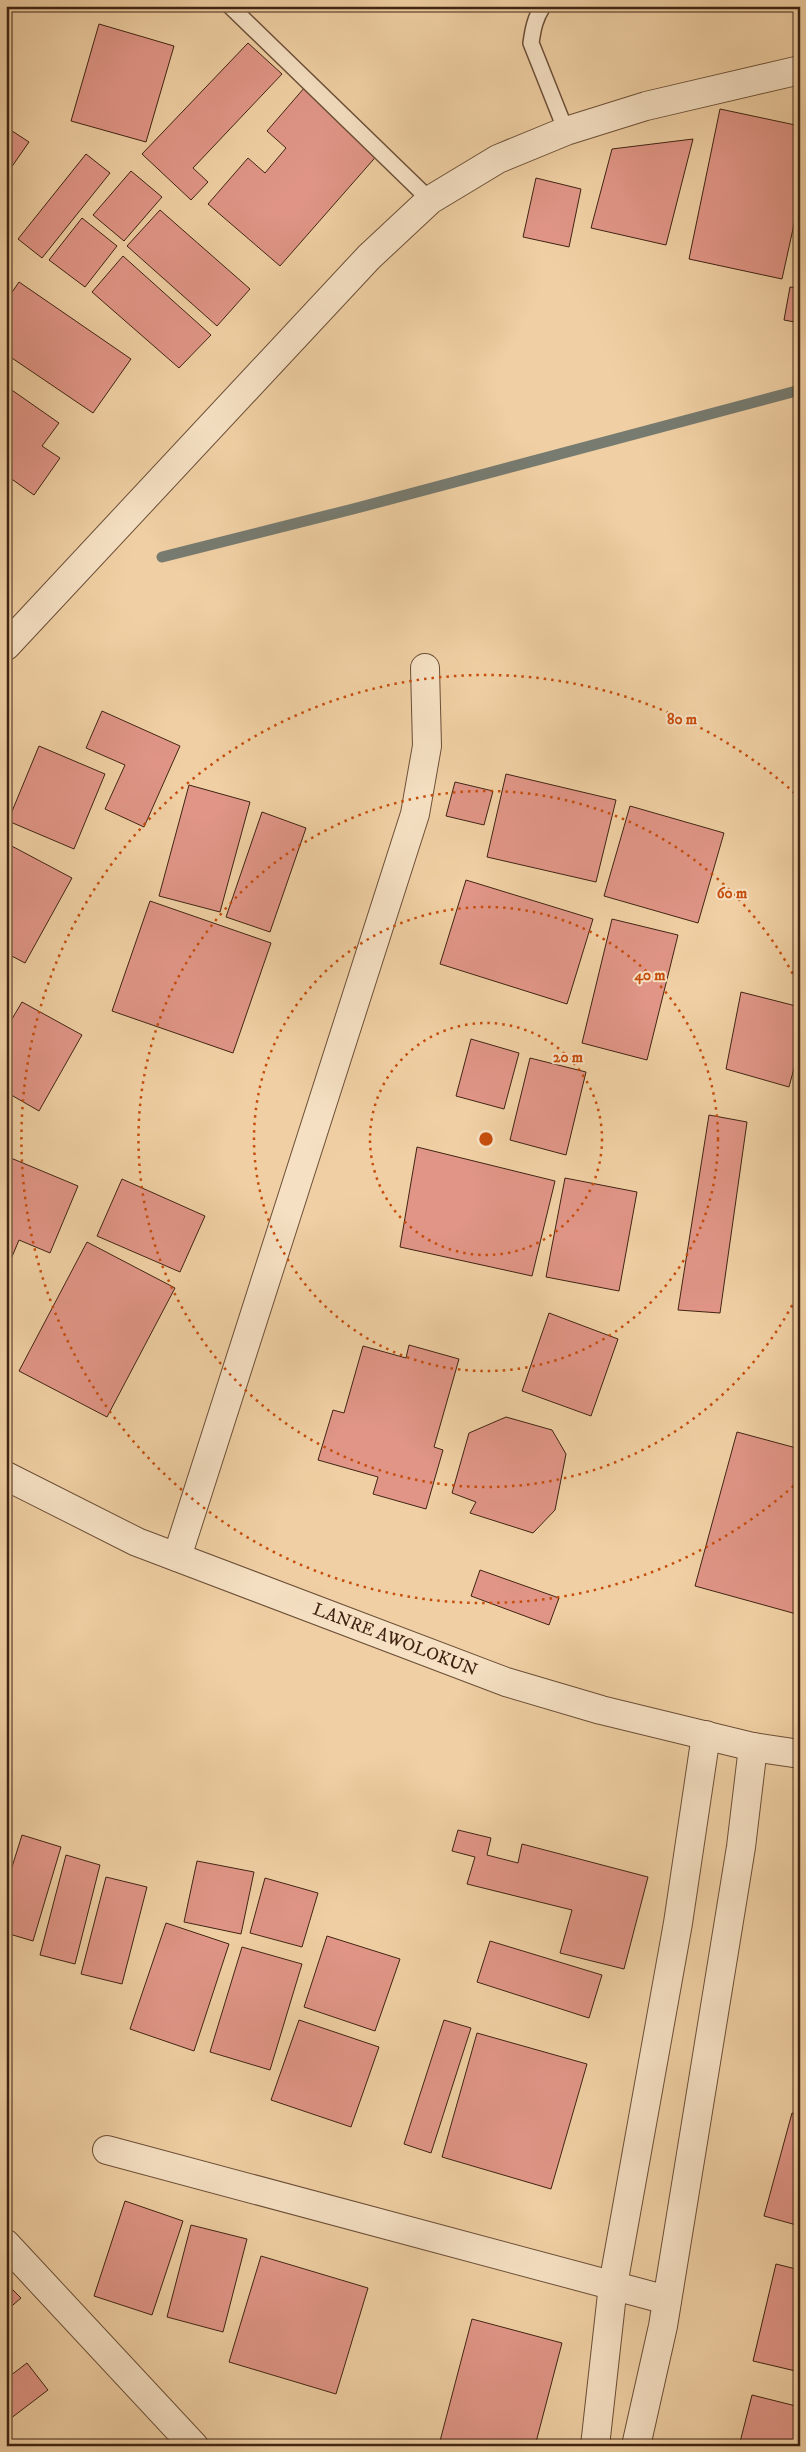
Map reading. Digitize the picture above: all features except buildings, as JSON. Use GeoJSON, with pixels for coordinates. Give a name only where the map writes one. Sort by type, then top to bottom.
{"type":"FeatureCollection","features":[{"type":"Feature","properties":{"kind":"street"},"geometry":{"type":"LineString","coordinates":[[12,631],[369,257],[430,200],[498,158],[566,131],[646,106],[800,70]]}},
{"type":"Feature","properties":{"kind":"street"},"geometry":{"type":"LineString","coordinates":[[177,1556],[414,814],[427,746],[425,668]]}},
{"type":"Feature","properties":{"kind":"street","name":"LANRE AWOLOKUN"},"geometry":{"type":"LineString","coordinates":[[6,1476],[137,1542],[506,1682],[601,1710],[706,1734],[753,1747],[800,1754]]}},
{"type":"Feature","properties":{"kind":"street"},"geometry":{"type":"LineString","coordinates":[[595,2446],[613,2285],[678,1923],[706,1734]]}},
{"type":"Feature","properties":{"kind":"street"},"geometry":{"type":"LineString","coordinates":[[636,2446],[667,2300],[741,1847],[753,1747]]}},
{"type":"Feature","properties":{"kind":"street"},"geometry":{"type":"LineString","coordinates":[[107,2150],[667,2300]]}},
{"type":"Feature","properties":{"kind":"street"},"geometry":{"type":"LineString","coordinates":[[6,2244],[194,2446]]}},
{"type":"Feature","properties":{"kind":"lane"},"geometry":{"type":"LineString","coordinates":[[230,6],[430,200]]}},
{"type":"Feature","properties":{"kind":"lane"},"geometry":{"type":"LineString","coordinates":[[543,6],[537,15],[532,30],[531,43],[566,131]]}},
{"type":"Feature","properties":{"kind":"waterway"},"geometry":{"type":"LineString","coordinates":[[162,557],[353,509],[800,390]]}}]}
